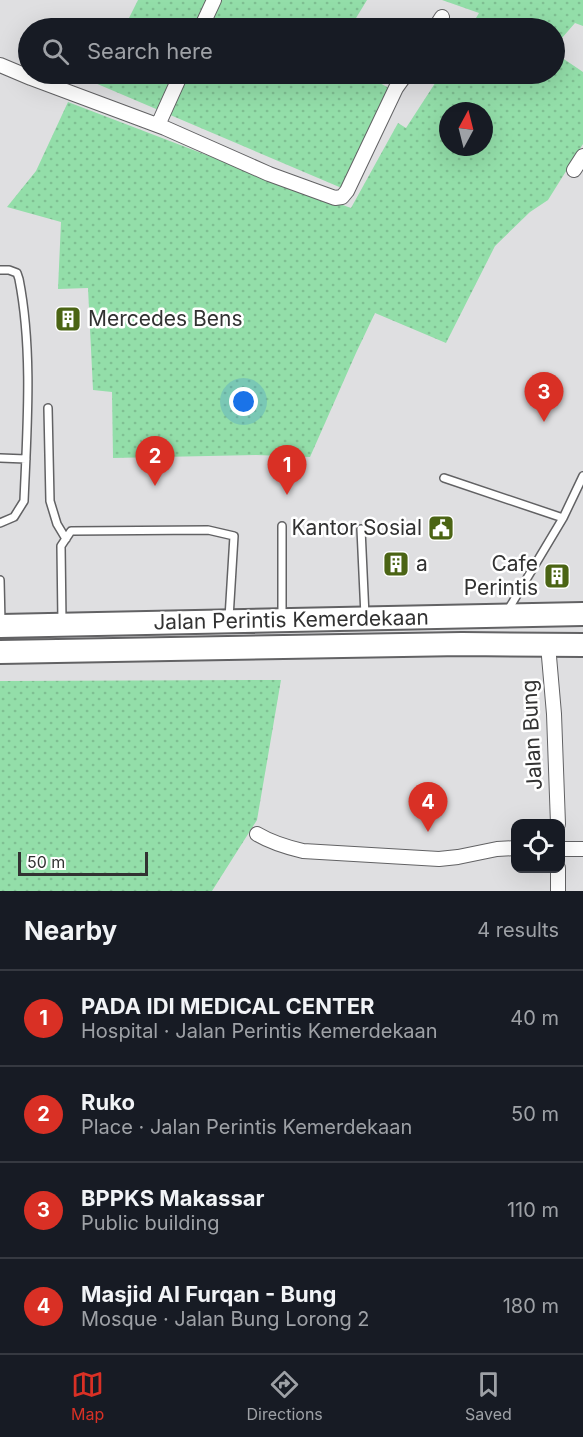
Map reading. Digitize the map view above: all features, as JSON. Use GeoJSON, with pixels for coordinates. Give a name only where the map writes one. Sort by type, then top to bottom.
{"type":"FeatureCollection","features":[{"type":"Feature","properties":{"kind":"highway","name":"Jalan Perintis Kemerdekaan"},"geometry":{"type":"LineString","coordinates":[[1,626],[583,614]]}},
{"type":"Feature","properties":{"kind":"highway","name":"Jalan Perintis Kemerdekaan"},"geometry":{"type":"LineString","coordinates":[[0,652],[462,644],[583,645]]}},
{"type":"Feature","properties":{"kind":"street"},"geometry":{"type":"LineString","coordinates":[[206,18],[214,0]]}},
{"type":"Feature","properties":{"kind":"street"},"geometry":{"type":"LineString","coordinates":[[0,65],[18,73]]}},
{"type":"Feature","properties":{"kind":"street"},"geometry":{"type":"LineString","coordinates":[[47,84],[158,125],[270,174],[335,198],[342,197],[347,191],[399,84]]}},
{"type":"Feature","properties":{"kind":"street"},"geometry":{"type":"LineString","coordinates":[[158,125],[176,84]]}},
{"type":"Feature","properties":{"kind":"street"},"geometry":{"type":"LineString","coordinates":[[574,170],[583,156]]}},
{"type":"Feature","properties":{"kind":"street","name":"Jalan Bung"},"geometry":{"type":"LineString","coordinates":[[548,645],[554,714],[558,819]]}},
{"type":"Feature","properties":{"kind":"street"},"geometry":{"type":"LineString","coordinates":[[257,834],[269,842],[303,850],[426,858],[449,858],[511,848]]}},
{"type":"Feature","properties":{"kind":"street"},"geometry":{"type":"LineString","coordinates":[[565,849],[583,849]]}},
{"type":"Feature","properties":{"kind":"street"},"geometry":{"type":"LineString","coordinates":[[558,873],[558,891]]}},
{"type":"Feature","properties":{"kind":"lane"},"geometry":{"type":"LineString","coordinates":[[0,270],[17,273],[21,287],[28,381],[24,501],[14,517],[0,523]]}},
{"type":"Feature","properties":{"kind":"lane"},"geometry":{"type":"LineString","coordinates":[[48,408],[50,501],[57,524],[66,539]]}},
{"type":"Feature","properties":{"kind":"lane"},"geometry":{"type":"LineString","coordinates":[[0,458],[26,459]]}},
{"type":"Feature","properties":{"kind":"lane"},"geometry":{"type":"LineString","coordinates":[[505,615],[563,518],[583,476]]}},
{"type":"Feature","properties":{"kind":"lane"},"geometry":{"type":"LineString","coordinates":[[444,478],[563,518]]}},
{"type":"Feature","properties":{"kind":"lane"},"geometry":{"type":"LineString","coordinates":[[574,497],[583,501]]}},
{"type":"Feature","properties":{"kind":"lane"},"geometry":{"type":"LineString","coordinates":[[282,526],[282,620]]}},
{"type":"Feature","properties":{"kind":"lane"},"geometry":{"type":"LineString","coordinates":[[360,529],[365,619]]}},
{"type":"Feature","properties":{"kind":"lane"},"geometry":{"type":"LineString","coordinates":[[62,624],[60,546],[71,531],[208,530],[234,536],[229,621]]}},
{"type":"Feature","properties":{"kind":"lane"},"geometry":{"type":"LineString","coordinates":[[0,580],[1,626]]}},
{"type":"Feature","properties":{"kind":"green space"},"geometry":{"type":"Polygon","coordinates":[[[138,0],[367,0],[356,18],[129,18],[138,0]]]}},
{"type":"Feature","properties":{"kind":"green space"},"geometry":{"type":"Polygon","coordinates":[[[442,0],[583,0],[583,26],[575,23],[565,34],[565,18],[476,18],[479,13],[442,0]]]}},
{"type":"Feature","properties":{"kind":"green space"},"geometry":{"type":"Polygon","coordinates":[[[565,60],[583,72],[583,144],[548,200],[530,212],[495,246],[446,343],[375,313],[310,457],[256,455],[113,458],[112,392],[93,390],[88,288],[58,289],[61,222],[7,207],[36,171],[68,102],[351,208],[398,123],[406,128],[435,84],[565,84],[565,60]]]}},
{"type":"Feature","properties":{"kind":"green space"},"geometry":{"type":"Polygon","coordinates":[[[97,84],[381,84],[395,91],[344,189],[97,84]]]}},
{"type":"Feature","properties":{"kind":"green space"},"geometry":{"type":"Polygon","coordinates":[[[281,680],[257,820],[212,891],[0,891],[0,681],[281,680]]]}},
{"type":"Feature","properties":{"kind":"place","name":"Mercedes Bens"},"geometry":{"type":"Point","coordinates":[68,319]}},
{"type":"Feature","properties":{"kind":"place","name":"BPPKS Makassar"},"geometry":{"type":"Point","coordinates":[544,422]}},
{"type":"Feature","properties":{"kind":"place","name":"Ruko"},"geometry":{"type":"Point","coordinates":[155,486]}},
{"type":"Feature","properties":{"kind":"place","name":"PADA IDI MEDICAL CENTER"},"geometry":{"type":"Point","coordinates":[287,495]}},
{"type":"Feature","properties":{"kind":"place","name":"Kantor Sosial"},"geometry":{"type":"Point","coordinates":[441,528]}},
{"type":"Feature","properties":{"kind":"place","name":"a"},"geometry":{"type":"Point","coordinates":[396,564]}},
{"type":"Feature","properties":{"kind":"place","name":"Cafe Perintis"},"geometry":{"type":"Point","coordinates":[557,576]}},
{"type":"Feature","properties":{"kind":"place","name":"Masjid Al Furqan - Bung"},"geometry":{"type":"Point","coordinates":[428,832]}}]}
